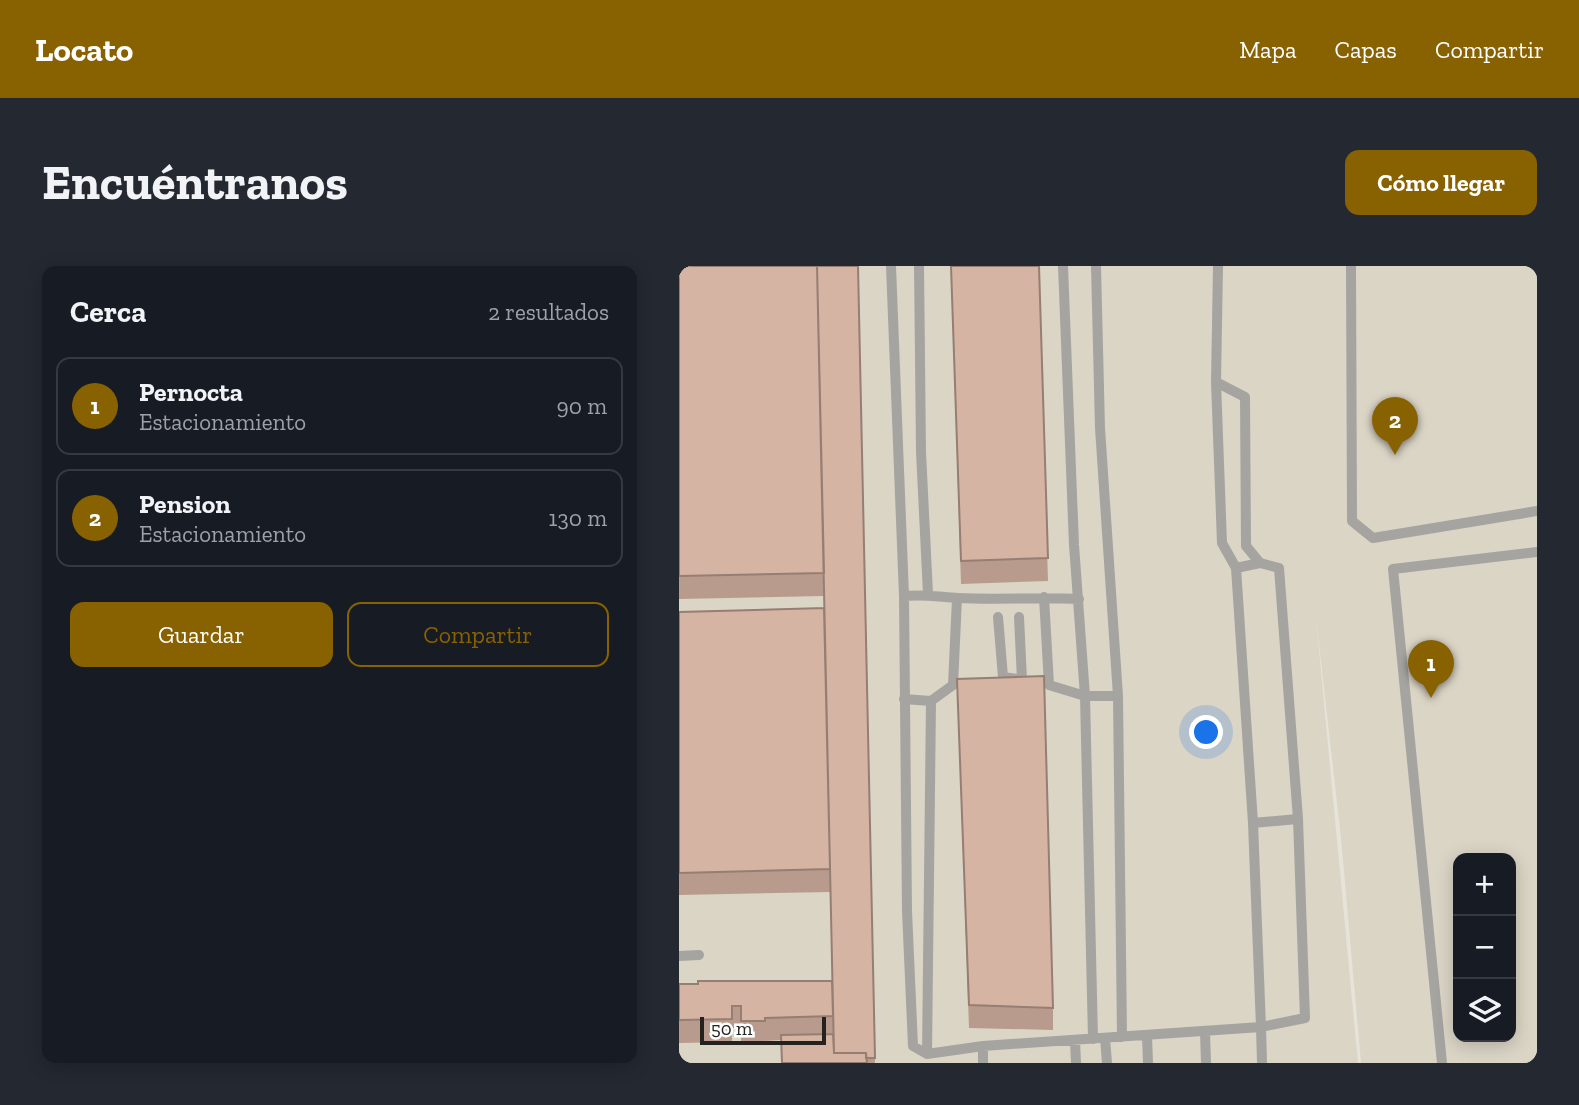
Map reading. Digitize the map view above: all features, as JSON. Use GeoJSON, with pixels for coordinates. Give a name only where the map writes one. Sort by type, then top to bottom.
{"type":"FeatureCollection","features":[{"type":"Feature","properties":{"kind":"lane"},"geometry":{"type":"LineString","coordinates":[[891,266],[904,596],[907,911],[913,1046],[927,1055],[983,1045],[1261,1027],[1305,1018],[1298,819],[1279,568],[1260,563],[1236,568]]}},
{"type":"Feature","properties":{"kind":"lane"},"geometry":{"type":"LineString","coordinates":[[919,266],[921,452],[927,594]]}},
{"type":"Feature","properties":{"kind":"lane"},"geometry":{"type":"LineString","coordinates":[[1063,266],[1074,544],[1085,696],[1093,1039]]}},
{"type":"Feature","properties":{"kind":"lane"},"geometry":{"type":"LineString","coordinates":[[1096,266],[1100,428],[1118,696],[1122,1037]]}},
{"type":"Feature","properties":{"kind":"lane"},"geometry":{"type":"LineString","coordinates":[[1217,266],[1216,382],[1222,543],[1236,568],[1253,823],[1262,1063]]}},
{"type":"Feature","properties":{"kind":"lane"},"geometry":{"type":"LineString","coordinates":[[1351,266],[1352,521],[1373,538],[1537,511]]}},
{"type":"Feature","properties":{"kind":"lane"},"geometry":{"type":"LineString","coordinates":[[1216,382],[1245,397],[1246,546],[1260,563]]}},
{"type":"Feature","properties":{"kind":"lane"},"geometry":{"type":"LineString","coordinates":[[1442,1063],[1393,569],[1537,552]]}},
{"type":"Feature","properties":{"kind":"lane"},"geometry":{"type":"LineString","coordinates":[[904,596],[927,594],[957,598],[1044,597],[1079,600]]}},
{"type":"Feature","properties":{"kind":"lane"},"geometry":{"type":"LineString","coordinates":[[1044,597],[1049,685]]}},
{"type":"Feature","properties":{"kind":"lane"},"geometry":{"type":"LineString","coordinates":[[904,699],[931,701],[953,685],[957,598]]}},
{"type":"Feature","properties":{"kind":"lane"},"geometry":{"type":"LineString","coordinates":[[998,617],[1003,677],[1049,685],[1085,696],[1118,696]]}},
{"type":"Feature","properties":{"kind":"lane"},"geometry":{"type":"LineString","coordinates":[[1019,617],[1021,680]]}},
{"type":"Feature","properties":{"kind":"lane"},"geometry":{"type":"LineString","coordinates":[[927,1055],[931,701]]}},
{"type":"Feature","properties":{"kind":"lane"},"geometry":{"type":"LineString","coordinates":[[1253,823],[1298,819]]}},
{"type":"Feature","properties":{"kind":"lane"},"geometry":{"type":"LineString","coordinates":[[679,956],[699,955]]}},
{"type":"Feature","properties":{"kind":"lane"},"geometry":{"type":"LineString","coordinates":[[1205,1032],[1206,1063]]}},
{"type":"Feature","properties":{"kind":"lane"},"geometry":{"type":"LineString","coordinates":[[1147,1036],[1148,1063]]}},
{"type":"Feature","properties":{"kind":"lane"},"geometry":{"type":"LineString","coordinates":[[1105,1038],[1107,1063]]}},
{"type":"Feature","properties":{"kind":"lane"},"geometry":{"type":"LineString","coordinates":[[1076,1041],[1076,1063]]}},
{"type":"Feature","properties":{"kind":"lane"},"geometry":{"type":"LineString","coordinates":[[983,1045],[983,1063]]}},
{"type":"Feature","properties":{"kind":"shaded area"},"geometry":{"type":"Polygon","coordinates":[[[679,266],[1537,266],[1537,1063],[1361,1063],[1341,838],[1316,618],[1358,1063],[679,1063],[679,266]]]}},
{"type":"Feature","properties":{"kind":"building"},"geometry":{"type":"Polygon","coordinates":[[[679,266],[817,266],[824,573],[679,576],[679,266]]]}},
{"type":"Feature","properties":{"kind":"building"},"geometry":{"type":"Polygon","coordinates":[[[817,266],[858,266],[875,1058],[866,1058],[866,1053],[834,1053],[817,266]]]}},
{"type":"Feature","properties":{"kind":"building"},"geometry":{"type":"Polygon","coordinates":[[[951,266],[1039,266],[1048,558],[961,561],[951,266]]]}},
{"type":"Feature","properties":{"kind":"building"},"geometry":{"type":"Polygon","coordinates":[[[824,608],[830,869],[679,873],[679,612],[824,608]]]}},
{"type":"Feature","properties":{"kind":"building"},"geometry":{"type":"Polygon","coordinates":[[[1044,676],[1053,1008],[969,1005],[957,679],[1044,676]]]}},
{"type":"Feature","properties":{"kind":"building"},"geometry":{"type":"Polygon","coordinates":[[[698,981],[832,981],[833,1016],[741,1021],[741,1006],[732,1006],[732,1019],[679,1020],[679,984],[698,984],[698,981]]]}},
{"type":"Feature","properties":{"kind":"building"},"geometry":{"type":"Polygon","coordinates":[[[833,1034],[834,1053],[866,1053],[867,1063],[782,1063],[781,1035],[833,1034]]]}},
{"type":"Feature","properties":{"kind":"place","name":"Pension"},"geometry":{"type":"Point","coordinates":[1395,455]}},
{"type":"Feature","properties":{"kind":"place","name":"Pernocta"},"geometry":{"type":"Point","coordinates":[1431,698]}}]}
